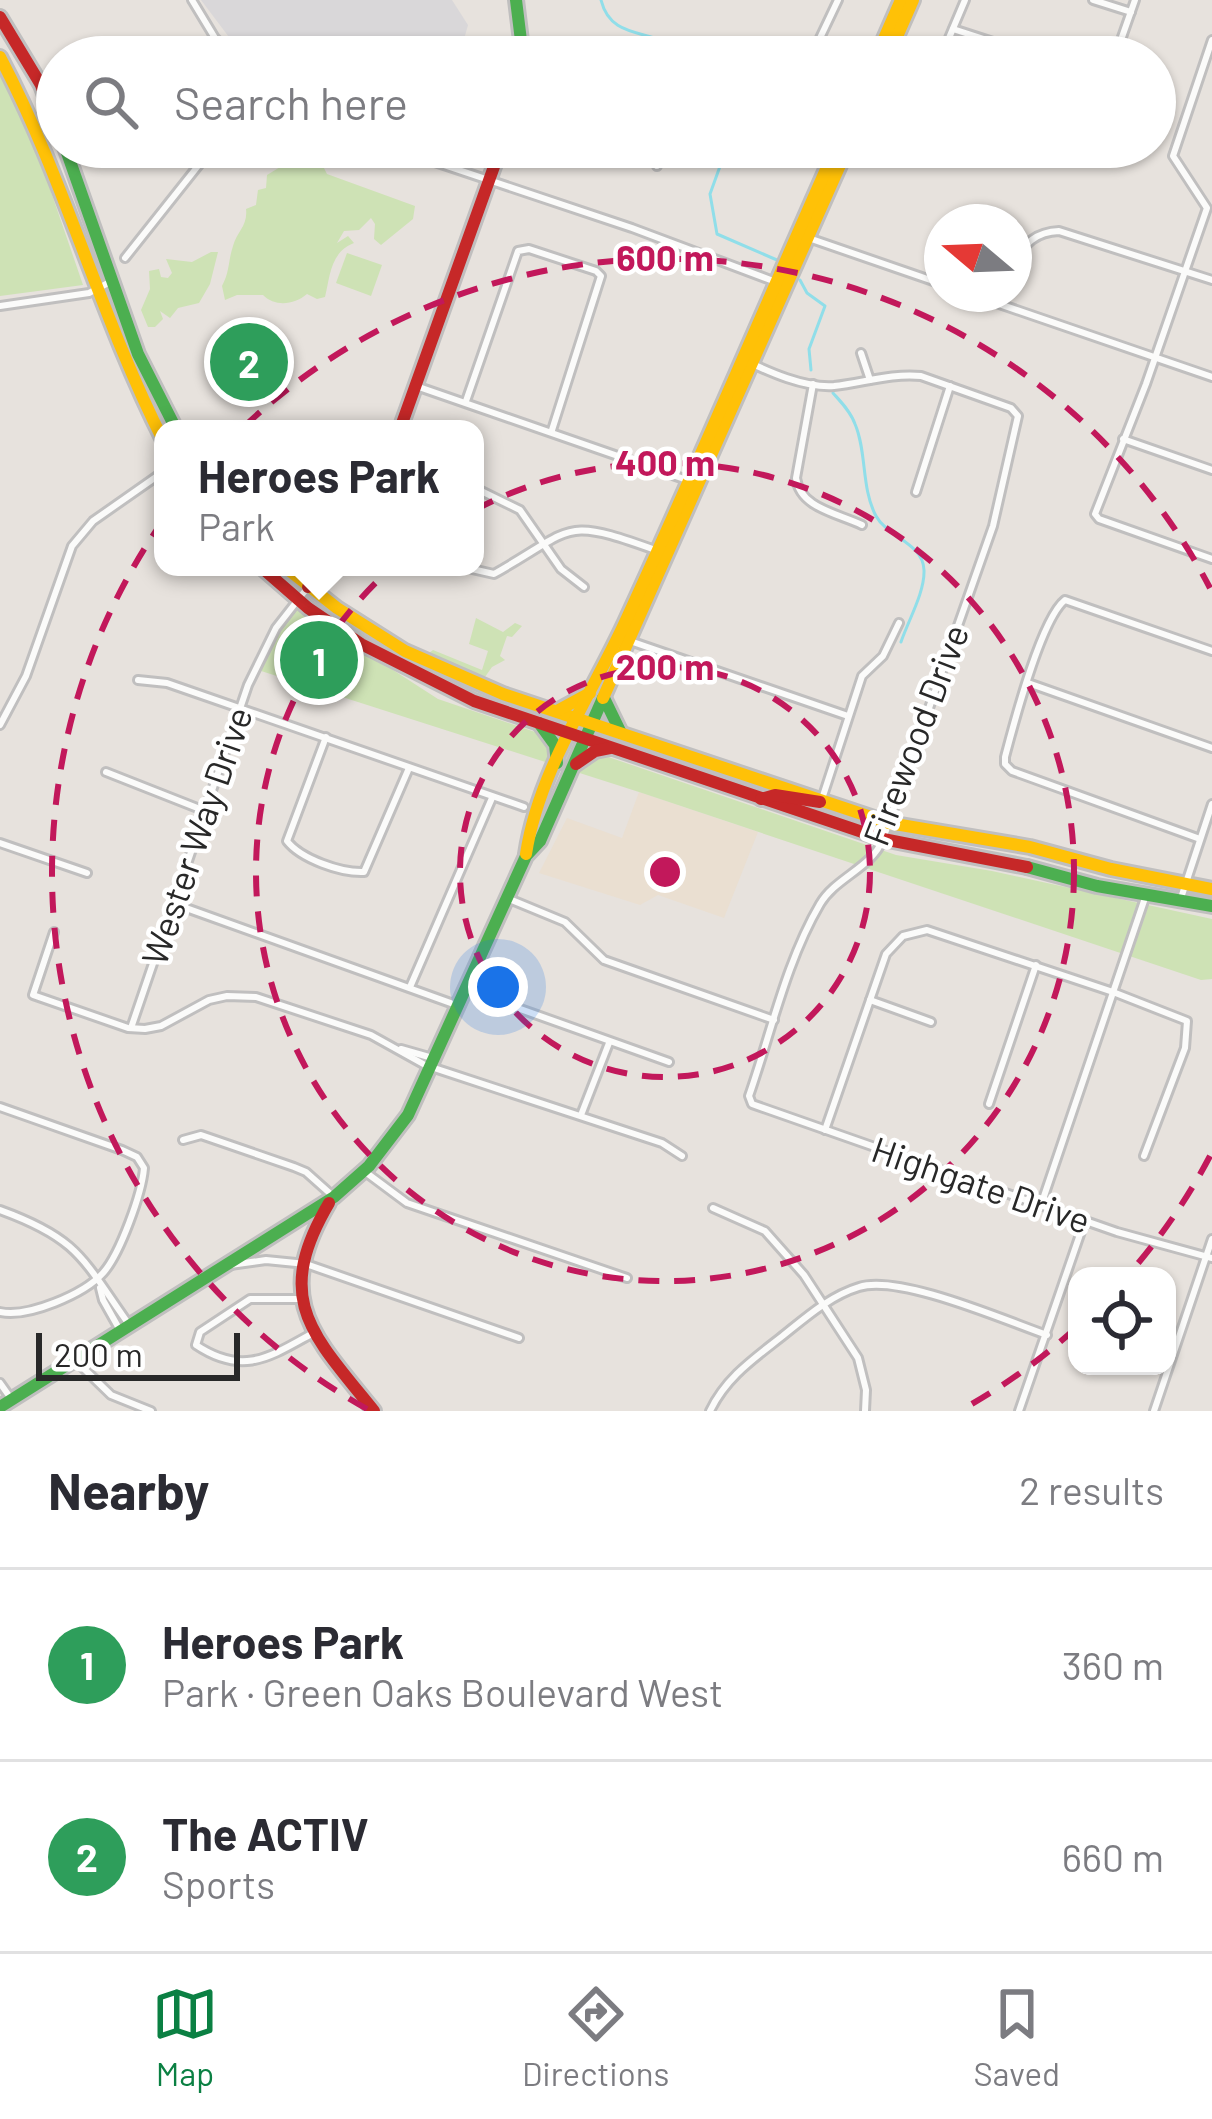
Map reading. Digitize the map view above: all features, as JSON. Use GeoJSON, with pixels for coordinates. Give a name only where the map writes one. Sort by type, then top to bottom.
{"type":"FeatureCollection","features":[{"type":"Feature","properties":{"kind":"main road"},"geometry":{"type":"LineString","coordinates":[[516,0],[521,36]]}},
{"type":"Feature","properties":{"kind":"main road"},"geometry":{"type":"LineString","coordinates":[[888,36],[909,0]]}},
{"type":"Feature","properties":{"kind":"main road"},"geometry":{"type":"LineString","coordinates":[[896,36],[909,0]]}},
{"type":"Feature","properties":{"kind":"main road"},"geometry":{"type":"LineString","coordinates":[[0,17],[36,77]]}},
{"type":"Feature","properties":{"kind":"main road"},"geometry":{"type":"LineString","coordinates":[[0,56],[36,127]]}},
{"type":"Feature","properties":{"kind":"main road"},"geometry":{"type":"LineString","coordinates":[[52,168],[126,366],[154,422]]}},
{"type":"Feature","properties":{"kind":"main road"},"geometry":{"type":"LineString","coordinates":[[73,168],[138,354],[171,420]]}},
{"type":"Feature","properties":{"kind":"main road"},"geometry":{"type":"LineString","coordinates":[[403,420],[493,168]]}},
{"type":"Feature","properties":{"kind":"main road"},"geometry":{"type":"LineString","coordinates":[[6,1404],[334,1197],[394,1136],[433,1065],[526,856],[540,842],[564,767],[747,362],[828,168]]}},
{"type":"Feature","properties":{"kind":"main road"},"geometry":{"type":"LineString","coordinates":[[747,362],[776,282],[837,168]]}},
{"type":"Feature","properties":{"kind":"main road"},"geometry":{"type":"LineString","coordinates":[[271,576],[345,634],[459,695],[883,838],[1212,906]]}},
{"type":"Feature","properties":{"kind":"main road"},"geometry":{"type":"LineString","coordinates":[[295,576],[421,660],[556,712],[889,823],[1030,847],[1212,889]]}},
{"type":"Feature","properties":{"kind":"main road"},"geometry":{"type":"LineString","coordinates":[[308,587],[317,576]]}},
{"type":"Feature","properties":{"kind":"main road"},"geometry":{"type":"LineString","coordinates":[[556,712],[598,695],[629,640],[643,596]]}},
{"type":"Feature","properties":{"kind":"main road"},"geometry":{"type":"LineString","coordinates":[[412,673],[421,660]]}},
{"type":"Feature","properties":{"kind":"main road"},"geometry":{"type":"LineString","coordinates":[[598,695],[622,734]]}},
{"type":"Feature","properties":{"kind":"main road"},"geometry":{"type":"LineString","coordinates":[[538,722],[564,767]]}},
{"type":"Feature","properties":{"kind":"main road"},"geometry":{"type":"LineString","coordinates":[[564,767],[612,747]]}},
{"type":"Feature","properties":{"kind":"main road"},"geometry":{"type":"LineString","coordinates":[[760,800],[773,794],[808,804],[821,802]]}},
{"type":"Feature","properties":{"kind":"main road"},"geometry":{"type":"LineString","coordinates":[[334,1197],[318,1219],[300,1264],[298,1299],[315,1332],[374,1411]]}},
{"type":"Feature","properties":{"kind":"street"},"geometry":{"type":"LineString","coordinates":[[192,0],[215,36]]}},
{"type":"Feature","properties":{"kind":"street"},"geometry":{"type":"LineString","coordinates":[[821,36],[838,0]]}},
{"type":"Feature","properties":{"kind":"street"},"geometry":{"type":"LineString","coordinates":[[950,36],[965,0]]}},
{"type":"Feature","properties":{"kind":"street"},"geometry":{"type":"LineString","coordinates":[[1093,0],[1131,12]]}},
{"type":"Feature","properties":{"kind":"street"},"geometry":{"type":"LineString","coordinates":[[1122,36],[1135,0]]}},
{"type":"Feature","properties":{"kind":"street"},"geometry":{"type":"LineString","coordinates":[[953,29],[975,36]]}},
{"type":"Feature","properties":{"kind":"street"},"geometry":{"type":"LineString","coordinates":[[1176,147],[1212,40]]}},
{"type":"Feature","properties":{"kind":"street"},"geometry":{"type":"LineString","coordinates":[[1176,161],[1207,208],[1095,512],[1099,519],[1212,559]]}},
{"type":"Feature","properties":{"kind":"street"},"geometry":{"type":"LineString","coordinates":[[124,258],[196,168]]}},
{"type":"Feature","properties":{"kind":"street"},"geometry":{"type":"LineString","coordinates":[[451,168],[776,282]]}},
{"type":"Feature","properties":{"kind":"street"},"geometry":{"type":"LineString","coordinates":[[1032,241],[1060,231],[1212,280]]}},
{"type":"Feature","properties":{"kind":"street"},"geometry":{"type":"LineString","coordinates":[[802,236],[924,278]]}},
{"type":"Feature","properties":{"kind":"street"},"geometry":{"type":"LineString","coordinates":[[466,401],[515,255],[529,249],[596,271],[601,276],[552,430]]}},
{"type":"Feature","properties":{"kind":"street"},"geometry":{"type":"LineString","coordinates":[[0,306],[46,302],[112,281]]}},
{"type":"Feature","properties":{"kind":"street"},"geometry":{"type":"LineString","coordinates":[[1032,311],[1212,377]]}},
{"type":"Feature","properties":{"kind":"street"},"geometry":{"type":"LineString","coordinates":[[861,352],[870,380]]}},
{"type":"Feature","properties":{"kind":"street"},"geometry":{"type":"LineString","coordinates":[[747,362],[828,386],[905,374],[950,386],[916,492]]}},
{"type":"Feature","properties":{"kind":"street"},"geometry":{"type":"LineString","coordinates":[[813,384],[796,484],[806,501],[862,525]]}},
{"type":"Feature","properties":{"kind":"street"},"geometry":{"type":"LineString","coordinates":[[416,386],[693,480]]}},
{"type":"Feature","properties":{"kind":"street","name":"Firewood Drive"},"geometry":{"type":"LineString","coordinates":[[752,1104],[749,1096],[773,1020],[820,903],[841,878],[868,860],[883,838],[993,526],[1018,425],[1016,412],[950,386]]}},
{"type":"Feature","properties":{"kind":"street"},"geometry":{"type":"LineString","coordinates":[[1123,439],[1212,470]]}},
{"type":"Feature","properties":{"kind":"street"},"geometry":{"type":"LineString","coordinates":[[0,725],[26,676],[72,546],[82,533],[154,479]]}},
{"type":"Feature","properties":{"kind":"street"},"geometry":{"type":"LineString","coordinates":[[484,492],[520,510],[561,569],[584,587]]}},
{"type":"Feature","properties":{"kind":"street"},"geometry":{"type":"LineString","coordinates":[[484,572],[494,574],[559,533],[586,528],[661,552]]}},
{"type":"Feature","properties":{"kind":"street","name":"Wester Way Drive"},"geometry":{"type":"LineString","coordinates":[[131,1028],[264,647],[308,587]]}},
{"type":"Feature","properties":{"kind":"street"},"geometry":{"type":"LineString","coordinates":[[1200,839],[1031,778],[1005,764],[1028,683],[1059,604],[1078,602],[1212,651]]}},
{"type":"Feature","properties":{"kind":"street"},"geometry":{"type":"LineString","coordinates":[[821,802],[862,676],[883,656],[899,622]]}},
{"type":"Feature","properties":{"kind":"street"},"geometry":{"type":"LineString","coordinates":[[629,640],[848,716]]}},
{"type":"Feature","properties":{"kind":"street"},"geometry":{"type":"LineString","coordinates":[[138,680],[152,679],[524,807]]}},
{"type":"Feature","properties":{"kind":"street"},"geometry":{"type":"LineString","coordinates":[[1028,683],[1212,748]]}},
{"type":"Feature","properties":{"kind":"street"},"geometry":{"type":"LineString","coordinates":[[326,737],[287,843],[319,862],[364,872],[410,768]]}},
{"type":"Feature","properties":{"kind":"street"},"geometry":{"type":"LineString","coordinates":[[106,772],[205,812]]}},
{"type":"Feature","properties":{"kind":"street"},"geometry":{"type":"LineString","coordinates":[[410,987],[492,798]]}},
{"type":"Feature","properties":{"kind":"street"},"geometry":{"type":"LineString","coordinates":[[1180,901],[1212,804]]}},
{"type":"Feature","properties":{"kind":"street"},"geometry":{"type":"LineString","coordinates":[[0,843],[87,873]]}},
{"type":"Feature","properties":{"kind":"street"},"geometry":{"type":"LineString","coordinates":[[1041,1205],[1146,895]]}},
{"type":"Feature","properties":{"kind":"street"},"geometry":{"type":"LineString","coordinates":[[507,898],[565,922],[604,960],[773,1020]]}},
{"type":"Feature","properties":{"kind":"street"},"geometry":{"type":"LineString","coordinates":[[175,904],[459,1006]]}},
{"type":"Feature","properties":{"kind":"street"},"geometry":{"type":"LineString","coordinates":[[825,1130],[892,944],[916,931],[940,932],[1187,1021],[1185,1048],[1144,1156]]}},
{"type":"Feature","properties":{"kind":"street"},"geometry":{"type":"LineString","coordinates":[[54,932],[33,994],[131,1028],[160,1026],[209,1000],[242,995],[408,1048],[430,1058],[433,1065],[662,1143],[682,1156]]}},
{"type":"Feature","properties":{"kind":"street"},"geometry":{"type":"LineString","coordinates":[[989,1104],[1036,965]]}},
{"type":"Feature","properties":{"kind":"street"},"geometry":{"type":"LineString","coordinates":[[466,989],[669,1062]]}},
{"type":"Feature","properties":{"kind":"street"},"geometry":{"type":"LineString","coordinates":[[870,1000],[931,1022]]}},
{"type":"Feature","properties":{"kind":"street"},"geometry":{"type":"LineString","coordinates":[[581,1115],[609,1043]]}},
{"type":"Feature","properties":{"kind":"street","name":"Highgate Drive"},"geometry":{"type":"LineString","coordinates":[[752,1104],[1085,1220],[1209,1257]]}},
{"type":"Feature","properties":{"kind":"street"},"geometry":{"type":"LineString","coordinates":[[0,1107],[122,1150],[144,1168],[115,1252],[98,1282],[36,1310],[15,1315],[0,1312]]}},
{"type":"Feature","properties":{"kind":"street"},"geometry":{"type":"LineString","coordinates":[[183,1140],[201,1136],[294,1167],[334,1197]]}},
{"type":"Feature","properties":{"kind":"street"},"geometry":{"type":"LineString","coordinates":[[364,1171],[407,1203],[627,1278]]}},
{"type":"Feature","properties":{"kind":"street"},"geometry":{"type":"LineString","coordinates":[[713,1208],[764,1231],[825,1304],[858,1358],[866,1390],[865,1411]]}},
{"type":"Feature","properties":{"kind":"street"},"geometry":{"type":"LineString","coordinates":[[0,1210],[64,1238],[98,1282],[125,1329]]}},
{"type":"Feature","properties":{"kind":"street"},"geometry":{"type":"LineString","coordinates":[[1019,1411],[1085,1220]]}},
{"type":"Feature","properties":{"kind":"street"},"geometry":{"type":"LineString","coordinates":[[1158,1410],[1212,1239]]}},
{"type":"Feature","properties":{"kind":"street"},"geometry":{"type":"LineString","coordinates":[[227,1266],[266,1260],[300,1264],[519,1338]]}},
{"type":"Feature","properties":{"kind":"street"},"geometry":{"type":"LineString","coordinates":[[710,1411],[728,1380],[825,1304],[862,1285],[883,1283],[1047,1335]]}},
{"type":"Feature","properties":{"kind":"street"},"geometry":{"type":"LineString","coordinates":[[298,1299],[250,1298],[200,1332],[196,1345],[248,1363],[262,1362],[315,1332]]}},
{"type":"Feature","properties":{"kind":"street"},"geometry":{"type":"LineString","coordinates":[[75,1360],[111,1395],[151,1411]]}},
{"type":"Feature","properties":{"kind":"street"},"geometry":{"type":"LineString","coordinates":[[0,1383],[6,1404]]}},
{"type":"Feature","properties":{"kind":"shaded area"},"geometry":{"type":"Polygon","coordinates":[[[201,0],[452,0],[468,25],[465,36],[228,36],[201,0]]]}},
{"type":"Feature","properties":{"kind":"shaded area"},"geometry":{"type":"Polygon","coordinates":[[[639,792],[758,832],[724,918],[658,895],[640,905],[539,873],[567,818],[622,838],[639,792]]]}},
{"type":"Feature","properties":{"kind":"green space"},"geometry":{"type":"Polygon","coordinates":[[[0,71],[36,150],[36,168],[43,168],[83,285],[0,296],[0,71]]]}},
{"type":"Feature","properties":{"kind":"green space"},"geometry":{"type":"Polygon","coordinates":[[[278,168],[324,168],[327,174],[415,206],[413,219],[381,245],[374,239],[371,218],[359,230],[344,231],[337,243],[348,236],[354,243],[336,259],[325,297],[307,294],[285,303],[263,295],[225,300],[222,286],[235,241],[246,209],[256,205],[258,190],[266,188],[267,175],[278,168]]]}},
{"type":"Feature","properties":{"kind":"green space"},"geometry":{"type":"Polygon","coordinates":[[[218,252],[210,284],[199,303],[178,308],[170,318],[160,311],[163,319],[148,327],[141,310],[150,289],[149,271],[159,269],[161,277],[168,278],[172,273],[166,259],[192,262],[218,252]]]}},
{"type":"Feature","properties":{"kind":"green space"},"geometry":{"type":"Polygon","coordinates":[[[347,253],[382,265],[371,296],[336,283],[347,253]]]}},
{"type":"Feature","properties":{"kind":"green space"},"geometry":{"type":"Polygon","coordinates":[[[297,608],[438,699],[896,855],[1212,919],[1212,979],[1201,980],[258,670],[279,629],[297,608]]]}},
{"type":"Feature","properties":{"kind":"green space"},"geometry":{"type":"Polygon","coordinates":[[[476,618],[503,632],[515,623],[522,626],[512,637],[507,636],[500,656],[505,660],[485,677],[429,653],[433,650],[482,670],[488,651],[469,644],[476,618]]]}},
{"type":"Feature","properties":{"kind":"waterway"},"geometry":{"type":"LineString","coordinates":[[601,0],[615,23],[648,36]]}},
{"type":"Feature","properties":{"kind":"waterway"},"geometry":{"type":"LineString","coordinates":[[719,168],[710,194],[717,234],[777,260]]}},
{"type":"Feature","properties":{"kind":"waterway"},"geometry":{"type":"LineString","coordinates":[[800,280],[807,293],[825,306],[809,349],[811,370]]}},
{"type":"Feature","properties":{"kind":"waterway"},"geometry":{"type":"LineString","coordinates":[[833,393],[855,424],[876,516],[922,561],[922,588],[901,642]]}},
{"type":"Feature","properties":{"kind":"traffic: fast"},"geometry":{"type":"LineString","coordinates":[[516,0],[520,36]]}},
{"type":"Feature","properties":{"kind":"traffic: fast"},"geometry":{"type":"LineString","coordinates":[[72,168],[138,354],[171,420]]}},
{"type":"Feature","properties":{"kind":"traffic: fast"},"geometry":{"type":"LineString","coordinates":[[0,1407],[334,1197],[369,1166],[408,1115],[603,698]]}},
{"type":"Feature","properties":{"kind":"traffic: fast"},"geometry":{"type":"LineString","coordinates":[[604,698],[621,733]]}},
{"type":"Feature","properties":{"kind":"traffic: fast"},"geometry":{"type":"LineString","coordinates":[[539,723],[555,745],[557,763]]}},
{"type":"Feature","properties":{"kind":"traffic: fast"},"geometry":{"type":"LineString","coordinates":[[1027,867],[1097,886],[1212,906]]}},
{"type":"Feature","properties":{"kind":"traffic: slow"},"geometry":{"type":"LineString","coordinates":[[885,36],[901,0]]}},
{"type":"Feature","properties":{"kind":"traffic: slow"},"geometry":{"type":"LineString","coordinates":[[897,36],[913,0]]}},
{"type":"Feature","properties":{"kind":"traffic: slow"},"geometry":{"type":"LineString","coordinates":[[0,57],[36,133]]}},
{"type":"Feature","properties":{"kind":"traffic: slow"},"geometry":{"type":"LineString","coordinates":[[51,168],[154,421]]}},
{"type":"Feature","properties":{"kind":"traffic: slow"},"geometry":{"type":"LineString","coordinates":[[526,854],[554,762],[627,618],[827,168]]}},
{"type":"Feature","properties":{"kind":"traffic: slow"},"geometry":{"type":"LineString","coordinates":[[603,698],[839,168]]}},
{"type":"Feature","properties":{"kind":"traffic: slow"},"geometry":{"type":"LineString","coordinates":[[296,576],[405,651],[503,694],[889,823],[1030,847],[1212,889]]}},
{"type":"Feature","properties":{"kind":"traffic: slow"},"geometry":{"type":"LineString","coordinates":[[557,711],[590,693]]}},
{"type":"Feature","properties":{"kind":"traffic: jam"},"geometry":{"type":"LineString","coordinates":[[0,17],[36,77]]}},
{"type":"Feature","properties":{"kind":"traffic: jam"},"geometry":{"type":"LineString","coordinates":[[403,420],[493,168]]}},
{"type":"Feature","properties":{"kind":"traffic: jam"},"geometry":{"type":"LineString","coordinates":[[271,576],[361,644],[474,701],[883,839],[1027,867]]}},
{"type":"Feature","properties":{"kind":"traffic: jam"},"geometry":{"type":"LineString","coordinates":[[308,587],[317,576]]}},
{"type":"Feature","properties":{"kind":"traffic: jam"},"geometry":{"type":"LineString","coordinates":[[576,764],[595,751],[610,748]]}},
{"type":"Feature","properties":{"kind":"traffic: jam"},"geometry":{"type":"LineString","coordinates":[[761,799],[775,795],[820,802]]}},
{"type":"Feature","properties":{"kind":"traffic: jam"},"geometry":{"type":"LineString","coordinates":[[329,1203],[303,1266],[302,1291],[317,1337],[374,1411]]}},
{"type":"Feature","properties":{"kind":"place","name":"The ACTIV"},"geometry":{"type":"Point","coordinates":[249,362]}},
{"type":"Feature","properties":{"kind":"place","name":"Heroes Park"},"geometry":{"type":"Point","coordinates":[319,660]}}]}
